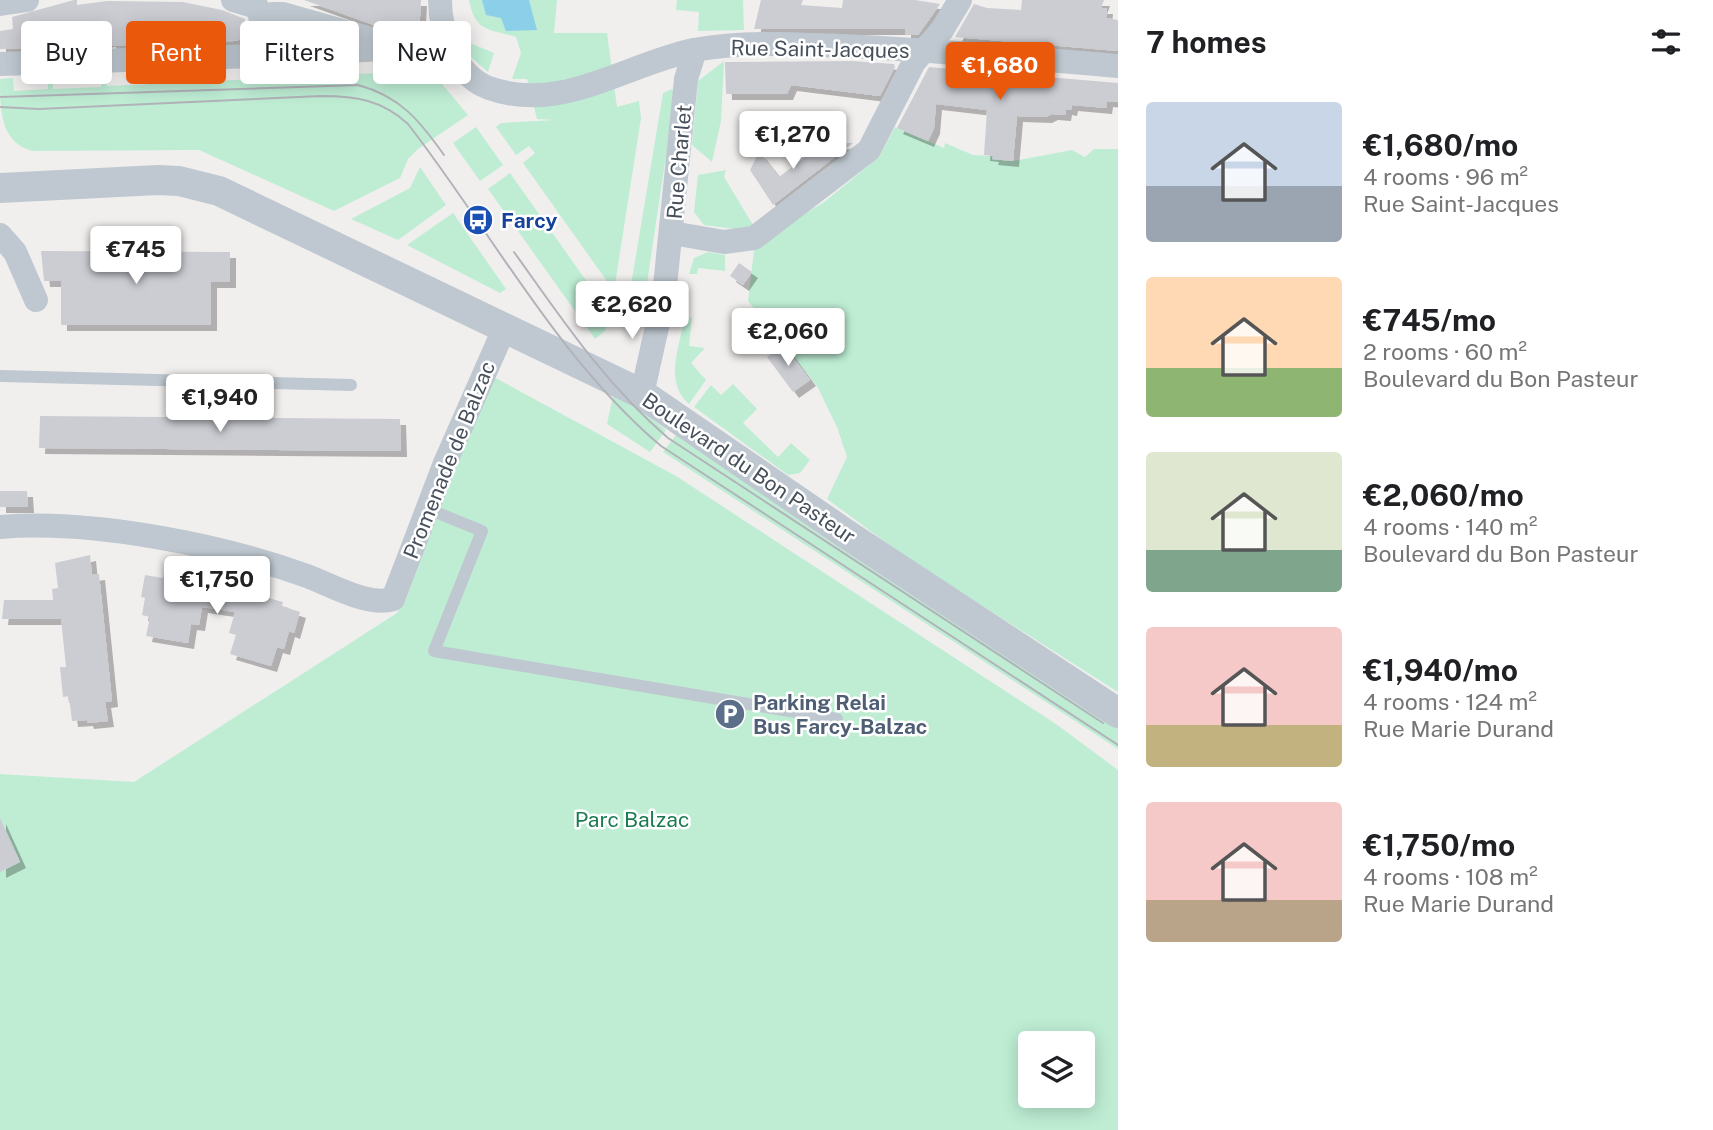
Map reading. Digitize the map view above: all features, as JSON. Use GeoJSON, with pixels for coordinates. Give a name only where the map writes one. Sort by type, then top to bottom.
{"type":"FeatureCollection","features":[{"type":"Feature","properties":{"kind":"street"},"geometry":{"type":"LineString","coordinates":[[233,0],[257,7],[262,20],[272,14],[283,14],[373,40]]}},
{"type":"Feature","properties":{"kind":"street"},"geometry":{"type":"LineString","coordinates":[[440,0],[445,21]]}},
{"type":"Feature","properties":{"kind":"street","name":"Rue Charlet"},"geometry":{"type":"LineString","coordinates":[[672,233],[734,243],[763,234],[869,150],[914,62],[927,50],[960,0]]}},
{"type":"Feature","properties":{"kind":"street","name":"Rue Saint-Jacques"},"geometry":{"type":"LineString","coordinates":[[471,77],[489,88],[542,94],[587,87],[695,50],[798,44],[927,50],[1118,66]]}},
{"type":"Feature","properties":{"kind":"street","name":"Rue Charlet"},"geometry":{"type":"LineString","coordinates":[[642,394],[657,336],[672,233],[686,79],[695,50]]}},
{"type":"Feature","properties":{"kind":"street"},"geometry":{"type":"LineString","coordinates":[[0,64],[240,57]]}},
{"type":"Feature","properties":{"kind":"street","name":"Boulevard du Bon Pasteur"},"geometry":{"type":"LineString","coordinates":[[0,188],[158,180],[200,185],[464,307],[504,330],[642,394],[846,534],[1118,713]]}},
{"type":"Feature","properties":{"kind":"street"},"geometry":{"type":"LineString","coordinates":[[0,235],[23,267],[36,300]]}},
{"type":"Feature","properties":{"kind":"street","name":"Promenade de Balzac"},"geometry":{"type":"LineString","coordinates":[[0,527],[45,526],[142,537],[244,557],[377,601],[393,599],[481,376],[504,330]]}},
{"type":"Feature","properties":{"kind":"lane"},"geometry":{"type":"LineString","coordinates":[[0,376],[351,384]]}},
{"type":"Feature","properties":{"kind":"lane"},"geometry":{"type":"LineString","coordinates":[[428,509],[482,531],[434,650],[837,719]]}},
{"type":"Feature","properties":{"kind":"green space"},"geometry":{"type":"Polygon","coordinates":[[[469,0],[557,0],[554,33],[607,33],[617,107],[639,101],[641,118],[614,291],[523,163],[535,153],[529,146],[516,155],[496,127],[501,123],[555,120],[537,119],[527,79],[512,79],[521,53],[516,37],[479,24],[469,0]]]}},
{"type":"Feature","properties":{"kind":"green space"},"geometry":{"type":"Polygon","coordinates":[[[677,0],[743,0],[744,30],[698,31],[699,12],[676,10],[677,0]]]}},
{"type":"Feature","properties":{"kind":"green space"},"geometry":{"type":"Polygon","coordinates":[[[471,43],[494,53],[488,72],[472,58],[471,43]]]}},
{"type":"Feature","properties":{"kind":"green space"},"geometry":{"type":"Polygon","coordinates":[[[724,61],[721,121],[712,162],[692,145],[698,81],[724,61]]]}},
{"type":"Feature","properties":{"kind":"green space"},"geometry":{"type":"Polygon","coordinates":[[[373,73],[373,84],[442,84],[468,115],[418,149],[408,159],[400,178],[334,211],[199,150],[32,151],[13,140],[4,123],[0,102],[0,79],[13,78],[14,91],[48,89],[48,84],[53,84],[53,89],[101,87],[101,84],[226,84],[226,80],[240,80],[240,84],[359,84],[359,74],[373,73]]]}},
{"type":"Feature","properties":{"kind":"green space"},"geometry":{"type":"Polygon","coordinates":[[[672,89],[675,95],[642,317],[632,316],[627,309],[663,93],[672,89]]]}},
{"type":"Feature","properties":{"kind":"green space"},"geometry":{"type":"Polygon","coordinates":[[[476,127],[503,165],[480,181],[453,143],[476,127]]]}},
{"type":"Feature","properties":{"kind":"green space"},"geometry":{"type":"Polygon","coordinates":[[[895,127],[944,148],[945,143],[973,155],[1013,161],[1072,150],[1085,157],[1094,149],[1118,149],[1118,692],[907,558],[827,499],[847,457],[837,427],[817,386],[748,301],[755,242],[823,203],[879,157],[895,127]]]}},
{"type":"Feature","properties":{"kind":"green space"},"geometry":{"type":"Polygon","coordinates":[[[420,167],[446,205],[398,240],[351,219],[410,188],[420,167]]]}},
{"type":"Feature","properties":{"kind":"green space"},"geometry":{"type":"Polygon","coordinates":[[[726,170],[724,177],[753,225],[742,230],[704,225],[694,212],[698,175],[726,170]]]}},
{"type":"Feature","properties":{"kind":"green space"},"geometry":{"type":"Polygon","coordinates":[[[510,173],[609,313],[605,331],[595,339],[488,189],[510,173]]]}},
{"type":"Feature","properties":{"kind":"green space"},"geometry":{"type":"Polygon","coordinates":[[[453,213],[506,289],[500,293],[407,245],[453,213]]]}},
{"type":"Feature","properties":{"kind":"green space"},"geometry":{"type":"Polygon","coordinates":[[[708,252],[725,255],[725,271],[698,268],[697,274],[689,274],[694,258],[708,252]]]}},
{"type":"Feature","properties":{"kind":"green space"},"geometry":{"type":"Polygon","coordinates":[[[692,317],[689,346],[705,348],[691,363],[706,380],[689,404],[677,387],[675,366],[684,322],[692,317]]]}},
{"type":"Feature","properties":{"kind":"green space","name":"Parc Balzac"},"geometry":{"type":"Polygon","coordinates":[[[490,375],[676,476],[1056,724],[1118,770],[1118,1130],[0,1130],[0,774],[134,782],[397,613],[406,599],[490,375]]]}},
{"type":"Feature","properties":{"kind":"green space"},"geometry":{"type":"Polygon","coordinates":[[[733,384],[757,409],[743,423],[778,457],[791,443],[810,460],[800,473],[788,475],[694,407],[711,385],[721,395],[733,384]]]}},
{"type":"Feature","properties":{"kind":"green space"},"geometry":{"type":"Polygon","coordinates":[[[613,396],[635,405],[666,430],[650,452],[607,424],[613,396]]]}},
{"type":"Feature","properties":{"kind":"green space"},"geometry":{"type":"Polygon","coordinates":[[[679,431],[1118,726],[1118,749],[663,452],[679,431]]]}},
{"type":"Feature","properties":{"kind":"water"},"geometry":{"type":"Polygon","coordinates":[[[482,0],[529,0],[537,30],[506,31],[501,18],[486,15],[482,0]]]}},
{"type":"Feature","properties":{"kind":"building"},"geometry":{"type":"Polygon","coordinates":[[[77,0],[77,5],[107,1],[183,2],[222,10],[245,21],[240,21],[240,39],[226,41],[226,21],[126,21],[126,45],[112,46],[112,21],[21,21],[21,48],[0,49],[0,31],[13,29],[12,17],[77,0]]]}},
{"type":"Feature","properties":{"kind":"building"},"geometry":{"type":"Polygon","coordinates":[[[304,0],[421,0],[420,21],[373,21],[373,25],[304,0]]]}},
{"type":"Feature","properties":{"kind":"building"},"geometry":{"type":"Polygon","coordinates":[[[761,0],[803,0],[801,5],[842,8],[843,0],[915,0],[940,4],[918,35],[905,34],[905,29],[754,29],[761,0]]]}},
{"type":"Feature","properties":{"kind":"building"},"geometry":{"type":"Polygon","coordinates":[[[1022,0],[1104,0],[1101,8],[1107,8],[1106,18],[1118,20],[1118,51],[955,37],[974,4],[987,8],[1021,10],[1022,0]]]}},
{"type":"Feature","properties":{"kind":"building"},"geometry":{"type":"Polygon","coordinates":[[[852,61],[894,64],[895,67],[880,96],[791,85],[787,94],[726,94],[725,62],[852,61]]]}},
{"type":"Feature","properties":{"kind":"building"},"geometry":{"type":"Polygon","coordinates":[[[929,67],[1118,83],[1118,102],[1107,101],[1106,108],[1072,105],[1071,110],[1066,109],[1065,115],[1017,116],[1013,161],[992,159],[993,156],[984,155],[987,110],[936,104],[934,128],[928,141],[897,128],[929,67]]]}},
{"type":"Feature","properties":{"kind":"building"},"geometry":{"type":"Polygon","coordinates":[[[853,143],[773,205],[750,170],[759,152],[779,177],[822,144],[853,143]]]}},
{"type":"Feature","properties":{"kind":"building"},"geometry":{"type":"Polygon","coordinates":[[[41,251],[230,252],[230,282],[211,282],[211,325],[61,325],[61,281],[44,281],[41,251]]]}},
{"type":"Feature","properties":{"kind":"building"},"geometry":{"type":"Polygon","coordinates":[[[739,263],[752,272],[743,285],[730,276],[739,263]]]}},
{"type":"Feature","properties":{"kind":"building"},"geometry":{"type":"Polygon","coordinates":[[[784,345],[810,380],[793,392],[767,357],[784,345]]]}},
{"type":"Feature","properties":{"kind":"building"},"geometry":{"type":"Polygon","coordinates":[[[40,416],[400,419],[401,451],[39,448],[40,416]]]}},
{"type":"Feature","properties":{"kind":"building"},"geometry":{"type":"Polygon","coordinates":[[[0,491],[27,491],[28,507],[0,507],[0,491]]]}},
{"type":"Feature","properties":{"kind":"building"},"geometry":{"type":"Polygon","coordinates":[[[90,555],[92,575],[99,574],[112,701],[105,702],[108,721],[88,723],[87,720],[72,721],[69,696],[63,697],[60,667],[66,667],[61,619],[2,619],[4,600],[53,600],[52,589],[58,588],[55,563],[90,555]]]}},
{"type":"Feature","properties":{"kind":"building"},"geometry":{"type":"Polygon","coordinates":[[[164,573],[253,598],[255,594],[283,602],[282,606],[300,612],[294,633],[289,631],[284,649],[277,647],[271,666],[230,654],[236,635],[229,633],[235,612],[202,607],[199,625],[191,624],[188,643],[146,636],[150,617],[142,615],[145,598],[141,597],[145,575],[163,578],[164,573]]]}},
{"type":"Feature","properties":{"kind":"building"},"geometry":{"type":"Polygon","coordinates":[[[0,818],[20,862],[0,872],[0,818]]]}},
{"type":"Feature","properties":{"kind":"tram line"},"geometry":{"type":"LineString","coordinates":[[0,97],[358,85],[386,96],[408,111],[444,155]]}},
{"type":"Feature","properties":{"kind":"tram line"},"geometry":{"type":"LineString","coordinates":[[0,107],[39,109],[321,96],[368,101],[388,110],[408,124],[557,334],[589,374],[661,446],[1118,745]]}},
{"type":"Feature","properties":{"kind":"tram line"},"geometry":{"type":"LineString","coordinates":[[514,252],[604,373],[668,438],[1103,723]]}},
{"type":"Feature","properties":{"kind":"place","name":"Farcy"},"geometry":{"type":"Point","coordinates":[478,220]}},
{"type":"Feature","properties":{"kind":"place","name":"Parking Relai Bus Farcy-Balzac"},"geometry":{"type":"Point","coordinates":[730,714]}}]}
